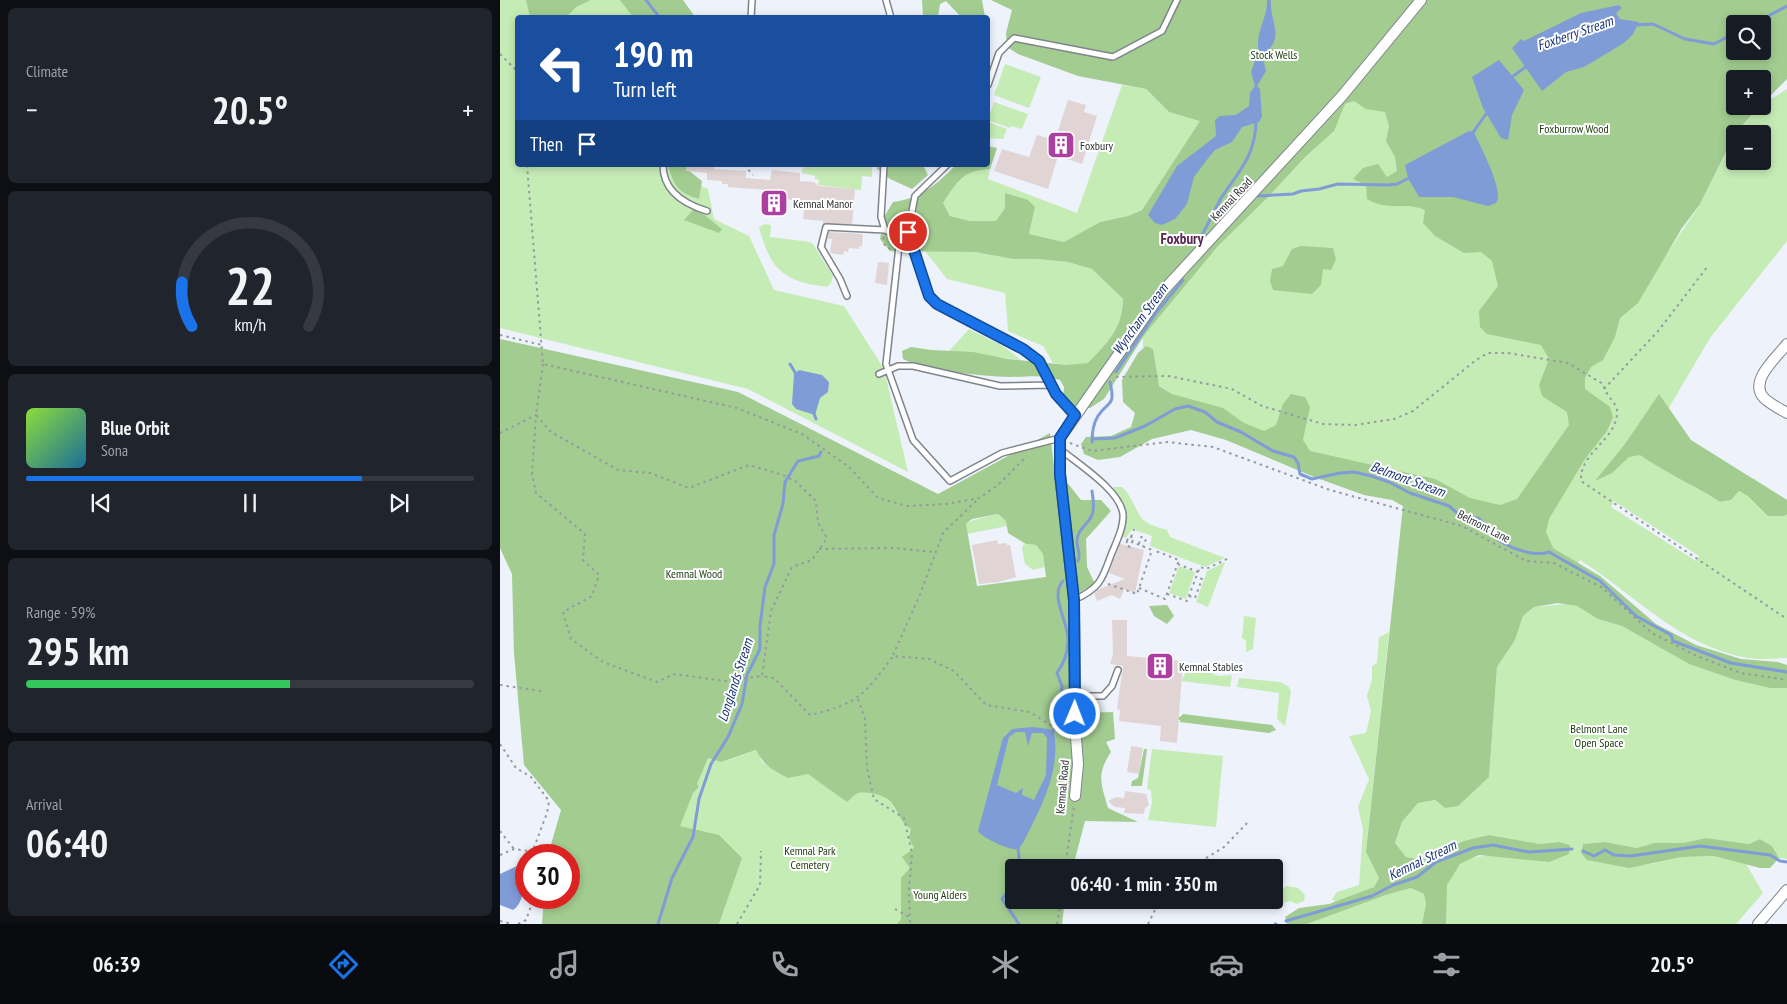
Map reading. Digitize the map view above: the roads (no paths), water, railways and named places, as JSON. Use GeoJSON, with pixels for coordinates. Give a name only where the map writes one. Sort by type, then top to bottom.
{"type":"FeatureCollection","features":[{"type":"Feature","properties":{"kind":"street","name":"Kemnal Road"},"geometry":{"type":"LineString","coordinates":[[1075,796],[1078,764],[1074,600],[1060,474],[1060,443],[1075,415],[1100,377],[1162,292],[1342,96],[1420,0]]}},
{"type":"Feature","properties":{"kind":"street"},"geometry":{"type":"LineString","coordinates":[[1787,344],[1762,374],[1759,383],[1760,392],[1765,399],[1787,414]]}},
{"type":"Feature","properties":{"kind":"street"},"geometry":{"type":"LineString","coordinates":[[1758,924],[1787,890]]}},
{"type":"Feature","properties":{"kind":"lane"},"geometry":{"type":"LineString","coordinates":[[751,15],[752,0]]}},
{"type":"Feature","properties":{"kind":"lane"},"geometry":{"type":"LineString","coordinates":[[886,0],[890,15]]}},
{"type":"Feature","properties":{"kind":"lane"},"geometry":{"type":"LineString","coordinates":[[990,79],[999,53],[1014,38],[1113,57],[1162,31],[1177,0]]}},
{"type":"Feature","properties":{"kind":"lane"},"geometry":{"type":"LineString","coordinates":[[663,167],[665,182],[671,192],[707,211]]}},
{"type":"Feature","properties":{"kind":"lane"},"geometry":{"type":"LineString","coordinates":[[883,230],[880,217],[884,167]]}},
{"type":"Feature","properties":{"kind":"lane"},"geometry":{"type":"LineString","coordinates":[[945,167],[914,196],[908,232],[929,296],[937,304],[1023,349],[1039,361],[1050,385],[1075,415]]}},
{"type":"Feature","properties":{"kind":"lane"},"geometry":{"type":"LineString","coordinates":[[847,296],[839,276],[821,247],[826,227],[883,230],[900,237],[886,364],[913,440],[950,481],[1002,452],[1060,443],[1117,498],[1123,514],[1118,537],[1101,582],[1086,594],[1074,600]]}},
{"type":"Feature","properties":{"kind":"lane"},"geometry":{"type":"LineString","coordinates":[[879,374],[898,366],[925,368],[1000,386],[1050,385]]}},
{"type":"Feature","properties":{"kind":"lane"},"geometry":{"type":"LineString","coordinates":[[1076,696],[1103,696],[1112,686],[1118,670]]}},
{"type":"Feature","properties":{"kind":"water"},"geometry":{"type":"Polygon","coordinates":[[[1267,0],[1271,0],[1275,36],[1274,43],[1262,55],[1266,71],[1257,86],[1260,89],[1262,117],[1259,122],[1242,127],[1232,142],[1215,150],[1209,157],[1194,177],[1187,204],[1175,219],[1162,225],[1155,223],[1148,215],[1177,166],[1216,136],[1215,120],[1220,116],[1236,115],[1249,106],[1250,93],[1255,86],[1251,72],[1259,54],[1258,39],[1267,7],[1267,0]]]}},
{"type":"Feature","properties":{"kind":"water"},"geometry":{"type":"Polygon","coordinates":[[[1619,5],[1622,8],[1616,13],[1620,19],[1639,22],[1633,34],[1624,43],[1584,67],[1566,72],[1542,91],[1512,48],[1521,39],[1524,41],[1581,13],[1619,5]]]}},
{"type":"Feature","properties":{"kind":"water"},"geometry":{"type":"Polygon","coordinates":[[[1499,60],[1524,90],[1512,115],[1508,140],[1501,138],[1483,108],[1472,77],[1499,60]]]}},
{"type":"Feature","properties":{"kind":"water"},"geometry":{"type":"Polygon","coordinates":[[[1469,131],[1474,132],[1495,179],[1498,197],[1496,203],[1488,206],[1453,197],[1419,197],[1408,178],[1405,165],[1469,131]]]}},
{"type":"Feature","properties":{"kind":"water"},"geometry":{"type":"Polygon","coordinates":[[[799,370],[822,375],[829,382],[828,392],[820,398],[815,415],[796,409],[792,404],[794,374],[799,370]]]}},
{"type":"Feature","properties":{"kind":"water"},"geometry":{"type":"Polygon","coordinates":[[[1033,727],[1049,729],[1054,732],[1055,747],[1052,776],[1048,790],[1023,843],[1017,849],[1008,848],[996,843],[984,837],[978,831],[1003,738],[1012,729],[1033,727]],[[1016,732],[1009,737],[997,785],[1016,793],[1023,788],[1022,795],[1034,800],[1046,775],[1047,738],[1043,733],[1032,733],[1028,746],[1025,732],[1016,732]]]}},
{"type":"Feature","properties":{"kind":"water"},"geometry":{"type":"Polygon","coordinates":[[[515,867],[515,908],[513,910],[500,905],[500,874],[515,867]]]}},
{"type":"Feature","properties":{"kind":"waterway","name":"Longlands Stream"},"geometry":{"type":"LineString","coordinates":[[646,0],[658,15]]}},
{"type":"Feature","properties":{"kind":"waterway","name":"Foxberry Stream"},"geometry":{"type":"LineString","coordinates":[[1770,15],[1787,6]]}},
{"type":"Feature","properties":{"kind":"waterway","name":"Foxberry Stream"},"geometry":{"type":"LineString","coordinates":[[1635,25],[1653,24],[1685,39],[1714,44],[1726,38]]}},
{"type":"Feature","properties":{"kind":"waterway","name":"Foxberry Stream"},"geometry":{"type":"LineString","coordinates":[[1512,77],[1527,66]]}},
{"type":"Feature","properties":{"kind":"waterway","name":"Foxberry Stream"},"geometry":{"type":"LineString","coordinates":[[1472,134],[1488,111]]}},
{"type":"Feature","properties":{"kind":"waterway","name":"Wyncham Stream"},"geometry":{"type":"LineString","coordinates":[[1219,201],[1245,163],[1253,144],[1256,119]]}},
{"type":"Feature","properties":{"kind":"waterway","name":"Foxberry Stream"},"geometry":{"type":"LineString","coordinates":[[1259,196],[1293,194],[1338,184],[1397,184],[1411,177]]}},
{"type":"Feature","properties":{"kind":"waterway","name":"Wyncham Stream"},"geometry":{"type":"LineString","coordinates":[[1197,245],[1220,200]]}},
{"type":"Feature","properties":{"kind":"waterway","name":"Wyncham Stream"},"geometry":{"type":"LineString","coordinates":[[1116,372],[1156,313],[1183,280]]}},
{"type":"Feature","properties":{"kind":"waterway","name":"Longlands Stream"},"geometry":{"type":"LineString","coordinates":[[790,364],[796,374]]}},
{"type":"Feature","properties":{"kind":"waterway","name":"Wyncham Stream"},"geometry":{"type":"LineString","coordinates":[[1092,442],[1096,419],[1111,400],[1112,390],[1110,382]]}},
{"type":"Feature","properties":{"kind":"waterway","name":"Belmont Stream"},"geometry":{"type":"LineString","coordinates":[[1092,439],[1115,438],[1145,426],[1175,409],[1188,406],[1205,412],[1217,422],[1241,432],[1273,451],[1294,457],[1298,463],[1300,474],[1312,479],[1354,472],[1371,476],[1389,482],[1410,493],[1449,506],[1463,518],[1478,518],[1500,541],[1511,547],[1538,554],[1549,552],[1600,581],[1636,616],[1671,635],[1673,641],[1731,663],[1787,672]]}},
{"type":"Feature","properties":{"kind":"waterway","name":"Longlands Stream"},"geometry":{"type":"LineString","coordinates":[[813,411],[816,419]]}},
{"type":"Feature","properties":{"kind":"waterway","name":"Longlands Stream"},"geometry":{"type":"LineString","coordinates":[[658,924],[672,878],[693,837],[699,799],[711,764],[728,737],[742,704],[747,675],[760,649],[760,626],[765,587],[774,564],[774,535],[783,504],[785,482],[798,461],[819,456],[821,452]]}},
{"type":"Feature","properties":{"kind":"waterway","name":"Wyncham Stream"},"geometry":{"type":"LineString","coordinates":[[1078,561],[1077,538],[1092,515],[1094,506],[1092,491]]}},
{"type":"Feature","properties":{"kind":"waterway","name":"Wyncham Stream"},"geometry":{"type":"LineString","coordinates":[[1052,734],[1058,718],[1062,686],[1057,673],[1062,666],[1068,646],[1058,594],[1059,587],[1063,581]]}},
{"type":"Feature","properties":{"kind":"waterway","name":"Kemnal Stream"},"geometry":{"type":"LineString","coordinates":[[1286,921],[1372,896],[1393,885],[1417,877],[1436,862],[1473,848],[1493,845],[1529,852],[1572,849]]}},
{"type":"Feature","properties":{"kind":"waterway","name":"Kemnal Stream"},"geometry":{"type":"LineString","coordinates":[[1583,851],[1594,856],[1605,850],[1614,855],[1631,856],[1700,846],[1770,855],[1780,861],[1787,862]]}},
{"type":"Feature","properties":{"kind":"waterway","name":"Wyncham Stream"},"geometry":{"type":"LineString","coordinates":[[1018,847],[1019,859]]}},
{"type":"Feature","properties":{"kind":"waterway","name":"Wyncham Stream"},"geometry":{"type":"LineString","coordinates":[[1005,895],[1002,899],[1005,903]]}},
{"type":"Feature","properties":{"kind":"waterway","name":"Wyncham Stream"},"geometry":{"type":"LineString","coordinates":[[1009,909],[1019,924]]}},
{"type":"Feature","properties":{"kind":"place","name":"Foxbury"},"geometry":{"type":"Point","coordinates":[1061,145]}},
{"type":"Feature","properties":{"kind":"place","name":"Kemnal Manor"},"geometry":{"type":"Point","coordinates":[774,203]}},
{"type":"Feature","properties":{"kind":"place","name":"Kemnal Stables"},"geometry":{"type":"Point","coordinates":[1160,666]}},
{"type":"Feature","properties":{"kind":"district","name":"Foxbury"},"geometry":{"type":"Point","coordinates":[1182,238]}},
{"type":"Feature","properties":{"kind":"park label","name":"Stock Wells"},"geometry":{"type":"Point","coordinates":[1274,54]}},
{"type":"Feature","properties":{"kind":"park label","name":"Foxburrow Wood"},"geometry":{"type":"Point","coordinates":[1574,128]}},
{"type":"Feature","properties":{"kind":"park label","name":"Kemnal Wood"},"geometry":{"type":"Point","coordinates":[694,573]}},
{"type":"Feature","properties":{"kind":"park label","name":"Belmont Lane Open Space"},"geometry":{"type":"Point","coordinates":[1599,735]}},
{"type":"Feature","properties":{"kind":"park label","name":"Kemnal Park Cemetery"},"geometry":{"type":"Point","coordinates":[810,857]}},
{"type":"Feature","properties":{"kind":"park label","name":"Young Alders"},"geometry":{"type":"Point","coordinates":[940,894]}}]}
